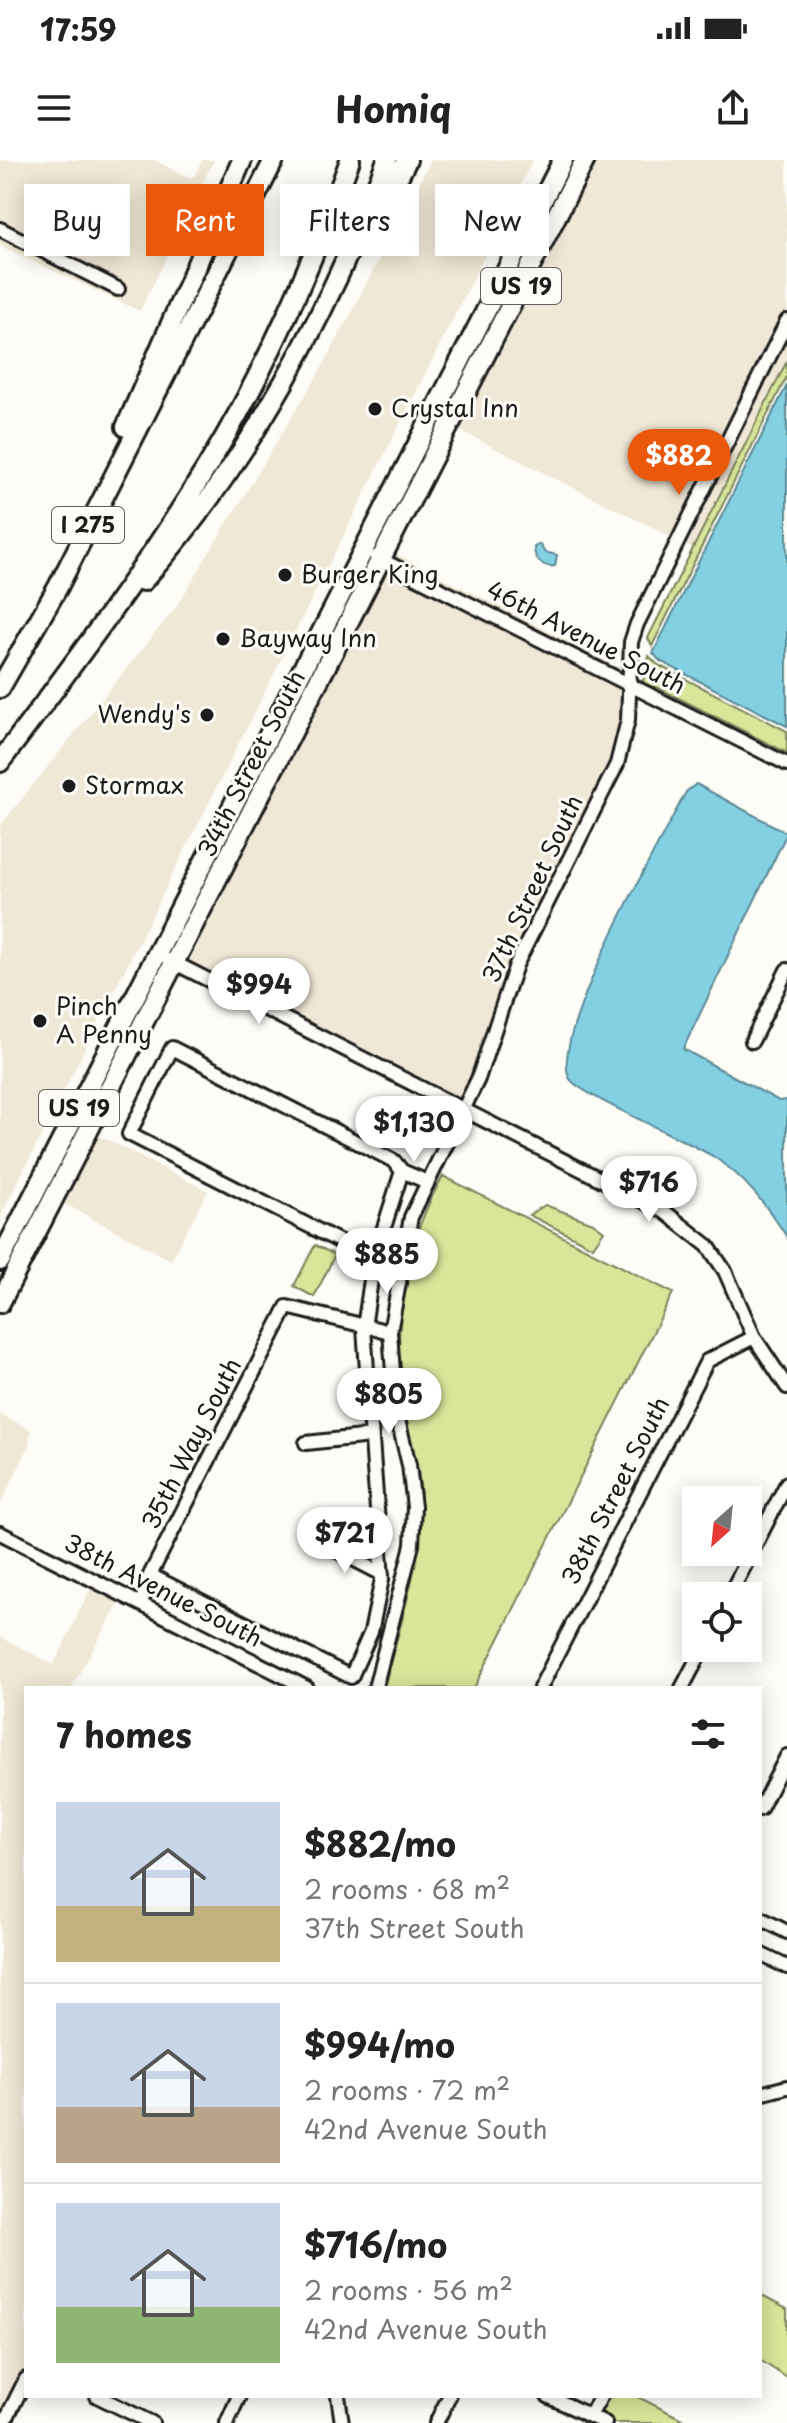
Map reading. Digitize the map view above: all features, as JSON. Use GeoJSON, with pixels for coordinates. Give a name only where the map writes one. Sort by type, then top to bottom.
{"type":"FeatureCollection","features":[{"type":"Feature","properties":{"kind":"highway"},"geometry":{"type":"LineString","coordinates":[[176,334],[242,160]]}},
{"type":"Feature","properties":{"kind":"highway","name":"I 275"},"geometry":{"type":"LineString","coordinates":[[0,688],[58,587],[176,334],[274,160]]}},
{"type":"Feature","properties":{"kind":"highway","name":"I 275"},"geometry":{"type":"LineString","coordinates":[[0,762],[155,547],[238,414],[324,230],[350,160]]}},
{"type":"Feature","properties":{"kind":"highway"},"geometry":{"type":"LineString","coordinates":[[84,649],[184,535],[269,413],[323,310],[387,160]]}},
{"type":"Feature","properties":{"kind":"highway"},"geometry":{"type":"LineString","coordinates":[[323,310],[349,271],[407,160]]}},
{"type":"Feature","properties":{"kind":"highway","name":"34th Street South"},"geometry":{"type":"LineString","coordinates":[[549,188],[563,160]]}},
{"type":"Feature","properties":{"kind":"highway","name":"34th Street South"},"geometry":{"type":"LineString","coordinates":[[0,1303],[45,1173],[263,795],[585,160]]}},
{"type":"Feature","properties":{"kind":"highway","name":"34th Street South"},"geometry":{"type":"LineString","coordinates":[[0,1261],[20,1243],[168,960],[264,751],[515,256]]}},
{"type":"Feature","properties":{"kind":"highway"},"geometry":{"type":"LineString","coordinates":[[281,759],[275,749],[283,730],[283,713]]}},
{"type":"Feature","properties":{"kind":"highway"},"geometry":{"type":"LineString","coordinates":[[263,795],[268,759],[264,751]]}},
{"type":"Feature","properties":{"kind":"highway"},"geometry":{"type":"LineString","coordinates":[[0,1288],[20,1243]]}},
{"type":"Feature","properties":{"kind":"street"},"geometry":{"type":"LineString","coordinates":[[549,206],[559,211]]}},
{"type":"Feature","properties":{"kind":"street"},"geometry":{"type":"LineString","coordinates":[[0,229],[118,289]]}},
{"type":"Feature","properties":{"kind":"street","name":"37th Street South"},"geometry":{"type":"LineString","coordinates":[[374,1685],[407,1567],[414,1507],[409,1465],[396,1412],[390,1332],[411,1217],[425,1181],[490,1050],[516,965],[617,764],[624,744],[632,686],[631,642],[642,611],[787,321]]}},
{"type":"Feature","properties":{"kind":"street"},"geometry":{"type":"LineString","coordinates":[[431,422],[441,447]]}},
{"type":"Feature","properties":{"kind":"street","name":"46th Avenue South"},"geometry":{"type":"LineString","coordinates":[[366,552],[787,764]]}},
{"type":"Feature","properties":{"kind":"street"},"geometry":{"type":"LineString","coordinates":[[168,960],[665,1212],[690,1229],[708,1246],[725,1271],[754,1337],[787,1387]]}},
{"type":"Feature","properties":{"kind":"street"},"geometry":{"type":"LineString","coordinates":[[752,1041],[787,970]]}},
{"type":"Feature","properties":{"kind":"street"},"geometry":{"type":"LineString","coordinates":[[374,1259],[129,1134],[172,1048],[394,1161],[402,1171],[425,1181]]}},
{"type":"Feature","properties":{"kind":"street"},"geometry":{"type":"LineString","coordinates":[[150,1575],[351,1677],[371,1632],[382,1574],[364,1328],[374,1259],[402,1171]]}},
{"type":"Feature","properties":{"kind":"street","name":"35th Way South"},"geometry":{"type":"LineString","coordinates":[[141,1604],[150,1575],[287,1307],[364,1328]]}},
{"type":"Feature","properties":{"kind":"street"},"geometry":{"type":"LineString","coordinates":[[364,1328],[390,1332]]}},
{"type":"Feature","properties":{"kind":"street","name":"38th Street South"},"geometry":{"type":"LineString","coordinates":[[541,1686],[707,1361],[754,1337]]}},
{"type":"Feature","properties":{"kind":"street"},"geometry":{"type":"LineString","coordinates":[[306,1443],[371,1436]]}},
{"type":"Feature","properties":{"kind":"street"},"geometry":{"type":"LineString","coordinates":[[736,1582],[787,1483]]}},
{"type":"Feature","properties":{"kind":"street","name":"38th Avenue South"},"geometry":{"type":"LineString","coordinates":[[0,1533],[303,1686]]}},
{"type":"Feature","properties":{"kind":"street"},"geometry":{"type":"LineString","coordinates":[[324,1544],[382,1574]]}},
{"type":"Feature","properties":{"kind":"street"},"geometry":{"type":"LineString","coordinates":[[683,1686],[696,1662]]}},
{"type":"Feature","properties":{"kind":"street"},"geometry":{"type":"LineString","coordinates":[[762,1805],[787,1756]]}},
{"type":"Feature","properties":{"kind":"street"},"geometry":{"type":"LineString","coordinates":[[762,1919],[787,1932]]}},
{"type":"Feature","properties":{"kind":"street"},"geometry":{"type":"LineString","coordinates":[[762,1955],[787,1967]]}},
{"type":"Feature","properties":{"kind":"street"},"geometry":{"type":"LineString","coordinates":[[762,2093],[787,2087]]}},
{"type":"Feature","properties":{"kind":"street"},"geometry":{"type":"LineString","coordinates":[[4,2423],[24,2383]]}},
{"type":"Feature","properties":{"kind":"street"},"geometry":{"type":"LineString","coordinates":[[101,2398],[152,2423]]}},
{"type":"Feature","properties":{"kind":"street"},"geometry":{"type":"LineString","coordinates":[[227,2423],[238,2398]]}},
{"type":"Feature","properties":{"kind":"street"},"geometry":{"type":"LineString","coordinates":[[338,2398],[342,2423]]}},
{"type":"Feature","properties":{"kind":"street"},"geometry":{"type":"LineString","coordinates":[[440,2422],[449,2398]]}},
{"type":"Feature","properties":{"kind":"street"},"geometry":{"type":"LineString","coordinates":[[552,2398],[605,2423]]}},
{"type":"Feature","properties":{"kind":"street"},"geometry":{"type":"LineString","coordinates":[[590,2416],[600,2398]]}},
{"type":"Feature","properties":{"kind":"shaded area"},"geometry":{"type":"Polygon","coordinates":[[[0,160],[154,160],[190,178],[195,175],[202,160],[214,160],[202,184],[146,184],[146,256],[167,256],[140,311],[0,246],[0,235],[24,247],[24,256],[42,256],[119,295],[124,287],[63,256],[130,256],[130,184],[24,184],[24,236],[0,224],[0,160]]]}},
{"type":"Feature","properties":{"kind":"shaded area"},"geometry":{"type":"Polygon","coordinates":[[[431,160],[533,160],[521,184],[435,184],[435,256],[485,256],[0,1217],[0,826],[176,607],[325,363],[381,256],[419,256],[418,184],[431,160]]]}},
{"type":"Feature","properties":{"kind":"shaded area"},"geometry":{"type":"Polygon","coordinates":[[[590,160],[787,160],[787,311],[673,538],[455,428],[542,256],[549,256],[549,241],[590,160]]]}},
{"type":"Feature","properties":{"kind":"shaded area"},"geometry":{"type":"Polygon","coordinates":[[[787,331],[787,361],[693,549],[681,543],[787,331]]]}},
{"type":"Feature","properties":{"kind":"shaded area"},"geometry":{"type":"Polygon","coordinates":[[[392,552],[626,671],[627,677],[389,558],[392,552]]]}},
{"type":"Feature","properties":{"kind":"shaded area"},"geometry":{"type":"Polygon","coordinates":[[[385,567],[627,689],[620,743],[461,1102],[188,964],[385,567]]]}},
{"type":"Feature","properties":{"kind":"shaded area"},"geometry":{"type":"Polygon","coordinates":[[[96,1134],[208,1191],[171,1260],[61,1202],[96,1134]]]}},
{"type":"Feature","properties":{"kind":"shaded area"},"geometry":{"type":"Polygon","coordinates":[[[0,1414],[31,1430],[29,1447],[0,1505],[0,1414]]]}},
{"type":"Feature","properties":{"kind":"shaded area"},"geometry":{"type":"Polygon","coordinates":[[[92,1585],[121,1600],[72,1686],[24,1686],[24,2373],[0,2421],[0,1637],[54,1665],[92,1585]]]}},
{"type":"Feature","properties":{"kind":"green space"},"geometry":{"type":"Polygon","coordinates":[[[787,361],[787,376],[652,646],[648,638],[787,361]]]}},
{"type":"Feature","properties":{"kind":"green space"},"geometry":{"type":"Polygon","coordinates":[[[649,656],[658,665],[787,731],[787,753],[655,686],[649,689],[642,685],[649,656]]]}},
{"type":"Feature","properties":{"kind":"green space"},"geometry":{"type":"Polygon","coordinates":[[[443,1176],[673,1293],[475,1686],[385,1686],[408,1596],[420,1527],[418,1474],[401,1388],[399,1333],[401,1305],[412,1252],[430,1200],[443,1176]]]}},
{"type":"Feature","properties":{"kind":"green space"},"geometry":{"type":"Polygon","coordinates":[[[545,1205],[593,1223],[604,1231],[593,1247],[529,1215],[545,1205]]]}},
{"type":"Feature","properties":{"kind":"green space"},"geometry":{"type":"Polygon","coordinates":[[[315,1245],[335,1255],[314,1297],[294,1286],[315,1245]]]}},
{"type":"Feature","properties":{"kind":"green space"},"geometry":{"type":"Polygon","coordinates":[[[762,2296],[787,2309],[787,2378],[762,2361],[762,2296]]]}},
{"type":"Feature","properties":{"kind":"green space"},"geometry":{"type":"Polygon","coordinates":[[[594,2398],[640,2398],[690,2423],[582,2423],[594,2398]]]}},
{"type":"Feature","properties":{"kind":"water"},"geometry":{"type":"Polygon","coordinates":[[[787,385],[787,726],[660,661],[653,653],[787,385]]]}},
{"type":"Feature","properties":{"kind":"water"},"geometry":{"type":"Polygon","coordinates":[[[540,544],[544,552],[557,555],[555,566],[547,566],[537,559],[534,547],[540,544]]]}},
{"type":"Feature","properties":{"kind":"water"},"geometry":{"type":"Polygon","coordinates":[[[696,784],[787,833],[683,1049],[779,1101],[787,1100],[787,1237],[755,1193],[725,1165],[593,1096],[570,1079],[567,1057],[590,983],[654,851],[686,792],[696,784]]]}},
{"type":"Feature","properties":{"kind":"place","name":"Crystal Inn"},"geometry":{"type":"Point","coordinates":[375,409]}},
{"type":"Feature","properties":{"kind":"place","name":"Burger King"},"geometry":{"type":"Point","coordinates":[285,575]}},
{"type":"Feature","properties":{"kind":"place","name":"Bayway Inn"},"geometry":{"type":"Point","coordinates":[223,639]}},
{"type":"Feature","properties":{"kind":"place","name":"Wendy's"},"geometry":{"type":"Point","coordinates":[207,715]}},
{"type":"Feature","properties":{"kind":"place","name":"Stormax"},"geometry":{"type":"Point","coordinates":[69,786]}},
{"type":"Feature","properties":{"kind":"place","name":"Pinch A Penny"},"geometry":{"type":"Point","coordinates":[40,1021]}}]}
